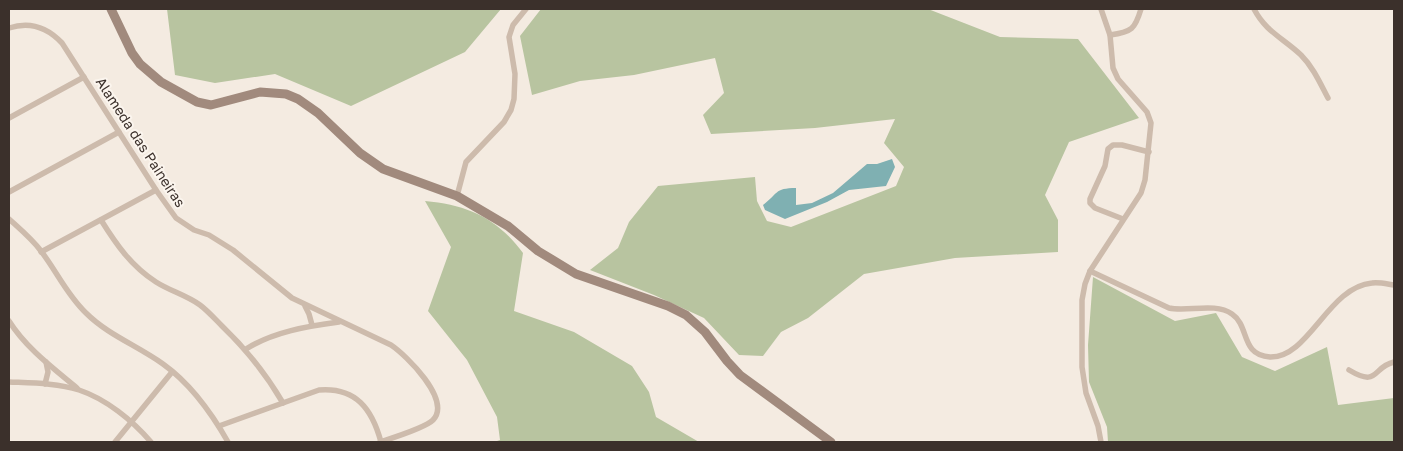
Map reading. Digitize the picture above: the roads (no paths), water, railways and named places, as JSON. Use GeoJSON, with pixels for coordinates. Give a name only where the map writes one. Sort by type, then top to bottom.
{"type":"FeatureCollection","features":[{"type":"Feature","properties":{"kind":"street"},"geometry":{"type":"LineString","coordinates":[[111,9],[132,53],[140,64],[161,82],[197,102],[211,105],[260,92],[286,94],[298,99],[314,110],[374,164],[392,173],[457,196],[500,221],[538,251],[576,274],[668,306],[686,315],[705,332],[740,375],[831,442]]}},
{"type":"Feature","properties":{"kind":"street"},"geometry":{"type":"LineString","coordinates":[[457,196],[466,162],[504,122],[511,110],[514,99],[515,74],[509,37],[513,25],[526,9]]}},
{"type":"Feature","properties":{"kind":"street"},"geometry":{"type":"LineString","coordinates":[[1100,442],[1098,426],[1086,393],[1082,367],[1082,300],[1090,271],[1141,192],[1145,180],[1151,131],[1150,117],[1118,79],[1113,68],[1110,35],[1102,9]]}},
{"type":"Feature","properties":{"kind":"street"},"geometry":{"type":"LineString","coordinates":[[1110,35],[1124,33],[1133,28],[1141,9]]}},
{"type":"Feature","properties":{"kind":"street"},"geometry":{"type":"LineString","coordinates":[[1254,9],[1268,29],[1309,64],[1328,98]]}},
{"type":"Feature","properties":{"kind":"street","name":"Alameda das Paineiras"},"geometry":{"type":"LineString","coordinates":[[9,28],[17,25],[34,24],[50,32],[62,43],[176,218],[185,225],[233,250],[292,298],[391,345],[404,354],[417,367],[436,401],[437,414],[433,420],[425,425],[380,442]]}},
{"type":"Feature","properties":{"kind":"street"},"geometry":{"type":"LineString","coordinates":[[9,118],[84,77]]}},
{"type":"Feature","properties":{"kind":"street"},"geometry":{"type":"LineString","coordinates":[[9,192],[119,132]]}},
{"type":"Feature","properties":{"kind":"street"},"geometry":{"type":"LineString","coordinates":[[1123,219],[1095,208],[1090,203],[1090,199],[1105,166],[1108,149],[1113,145],[1122,145],[1149,152]]}},
{"type":"Feature","properties":{"kind":"street"},"geometry":{"type":"LineString","coordinates":[[42,252],[156,190]]}},
{"type":"Feature","properties":{"kind":"street"},"geometry":{"type":"LineString","coordinates":[[9,219],[42,252],[70,296],[91,318],[172,372],[205,405],[228,442]]}},
{"type":"Feature","properties":{"kind":"street"},"geometry":{"type":"LineString","coordinates":[[101,220],[121,251],[140,270],[158,283],[201,306],[246,349],[269,378],[283,403]]}},
{"type":"Feature","properties":{"kind":"street"},"geometry":{"type":"LineString","coordinates":[[1090,271],[1169,308],[1177,310],[1218,309],[1232,314],[1241,324],[1250,347],[1260,355],[1271,357],[1278,356],[1295,347],[1334,304],[1358,286],[1372,283],[1394,286]]}},
{"type":"Feature","properties":{"kind":"street"},"geometry":{"type":"LineString","coordinates":[[304,305],[312,325]]}},
{"type":"Feature","properties":{"kind":"street"},"geometry":{"type":"LineString","coordinates":[[323,324],[324,314]]}},
{"type":"Feature","properties":{"kind":"street"},"geometry":{"type":"LineString","coordinates":[[9,322],[46,362],[78,390]]}},
{"type":"Feature","properties":{"kind":"street"},"geometry":{"type":"LineString","coordinates":[[246,349],[262,340],[312,325],[340,322]]}},
{"type":"Feature","properties":{"kind":"street"},"geometry":{"type":"LineString","coordinates":[[45,384],[48,372],[46,362]]}},
{"type":"Feature","properties":{"kind":"street"},"geometry":{"type":"LineString","coordinates":[[1349,370],[1359,376],[1374,376],[1394,362]]}},
{"type":"Feature","properties":{"kind":"street"},"geometry":{"type":"LineString","coordinates":[[57,386],[60,380],[58,372]]}},
{"type":"Feature","properties":{"kind":"street"},"geometry":{"type":"LineString","coordinates":[[115,442],[172,372]]}},
{"type":"Feature","properties":{"kind":"street"},"geometry":{"type":"LineString","coordinates":[[9,382],[45,384],[78,390],[101,401],[132,422],[151,442]]}},
{"type":"Feature","properties":{"kind":"street"},"geometry":{"type":"LineString","coordinates":[[218,426],[319,390],[330,389],[347,393],[366,408],[377,428],[380,442]]}},
{"type":"Feature","properties":{"kind":"water"},"geometry":{"type":"Polygon","coordinates":[[[892,159],[895,167],[886,186],[849,190],[827,202],[785,219],[765,210],[763,205],[780,190],[789,188],[796,188],[796,205],[812,203],[833,193],[867,164],[877,164],[892,159]]]}}]}
